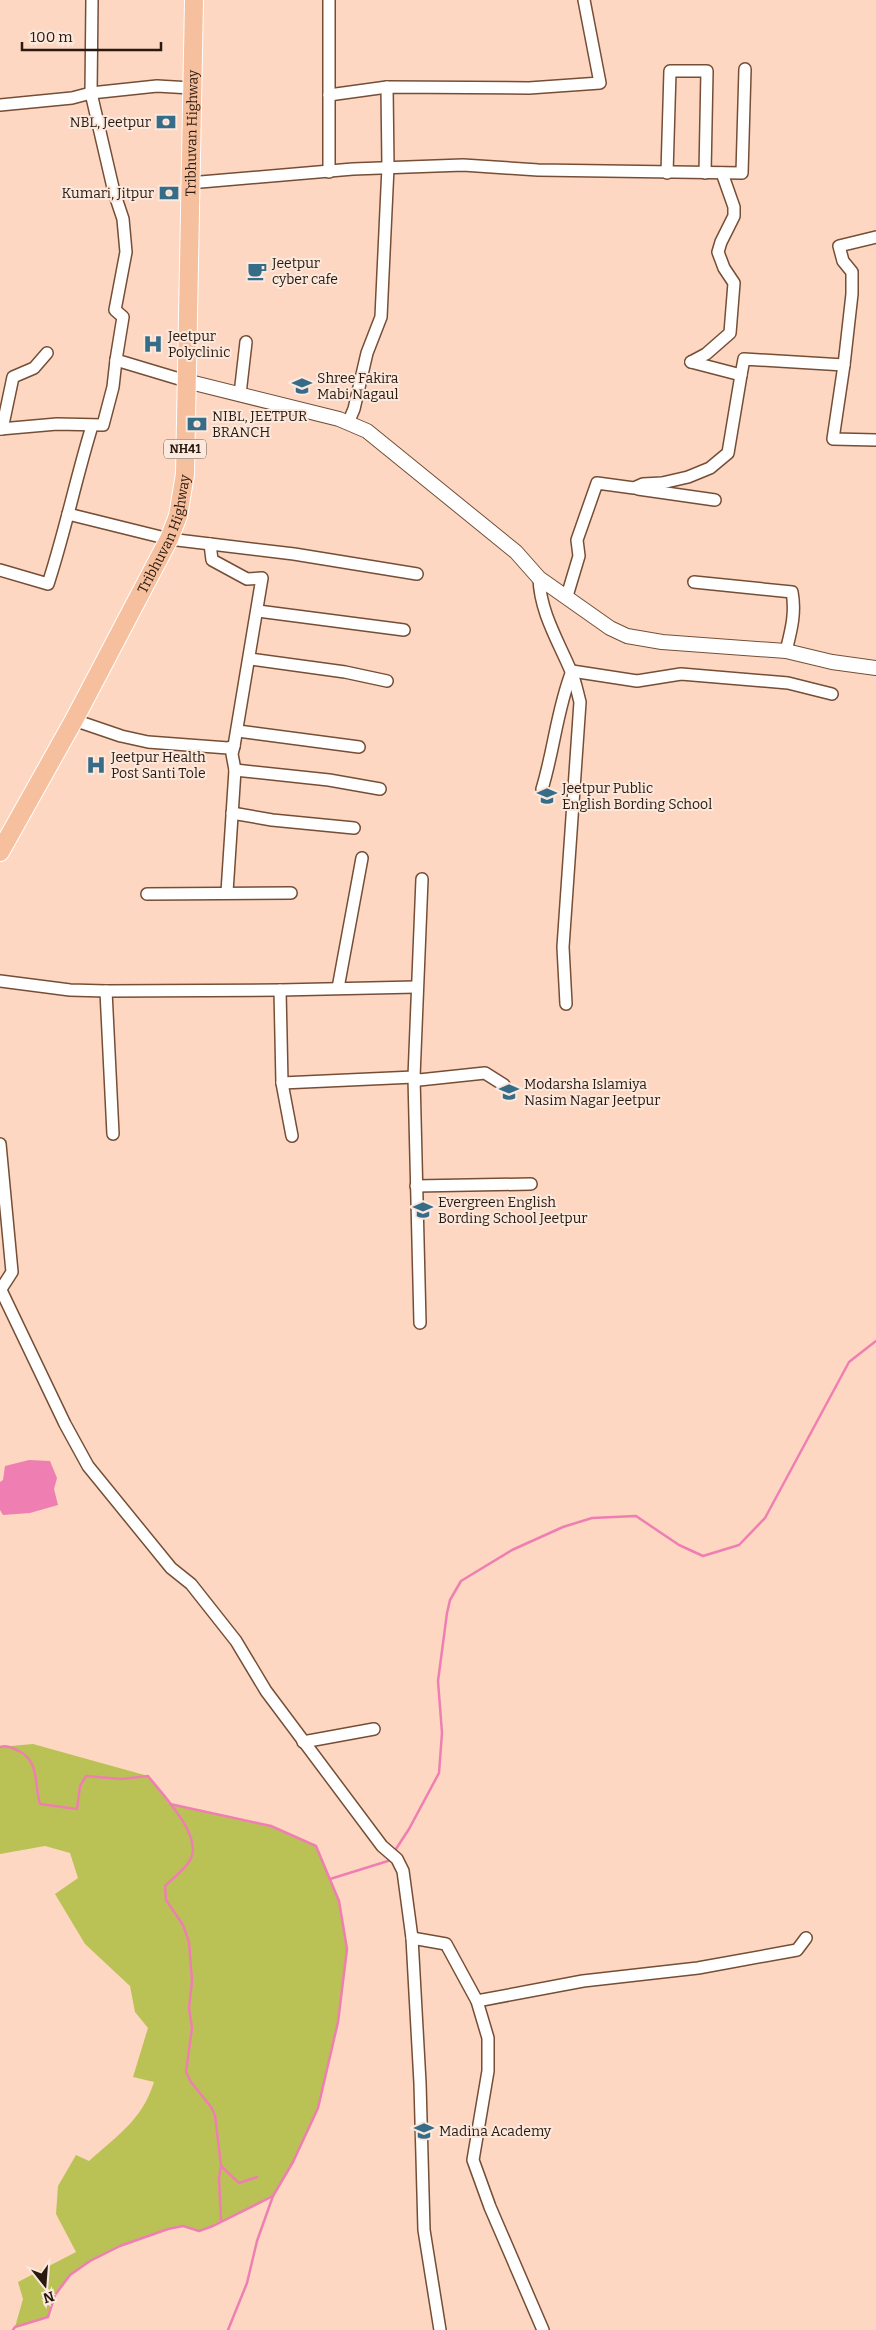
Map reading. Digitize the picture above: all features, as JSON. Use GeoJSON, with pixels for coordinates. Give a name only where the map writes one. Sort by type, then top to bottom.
{"type":"FeatureCollection","features":[{"type":"Feature","properties":{"kind":"highway","name":"Tribhuvan Highway"},"geometry":{"type":"LineString","coordinates":[[0,852],[74,720],[169,539],[178,516],[184,474],[194,0]]}},
{"type":"Feature","properties":{"kind":"street"},"geometry":{"type":"LineString","coordinates":[[47,353],[34,368],[13,377],[1,429],[57,424],[102,425],[113,388],[123,317],[115,310],[126,252],[123,219],[114,192],[91,93],[92,0]]}},
{"type":"Feature","properties":{"kind":"street"},"geometry":{"type":"LineString","coordinates":[[328,172],[329,0]]}},
{"type":"Feature","properties":{"kind":"street"},"geometry":{"type":"LineString","coordinates":[[329,94],[387,87],[529,88],[600,83],[584,0]]}},
{"type":"Feature","properties":{"kind":"street"},"geometry":{"type":"LineString","coordinates":[[189,182],[388,167],[463,165],[538,170],[742,174],[745,69]]}},
{"type":"Feature","properties":{"kind":"street"},"geometry":{"type":"LineString","coordinates":[[667,172],[670,71],[707,71],[705,173]]}},
{"type":"Feature","properties":{"kind":"street"},"geometry":{"type":"LineString","coordinates":[[0,105],[72,98],[91,93],[157,86],[191,88]]}},
{"type":"Feature","properties":{"kind":"street"},"geometry":{"type":"LineString","coordinates":[[348,423],[354,409],[367,354],[381,317],[388,167],[387,87]]}},
{"type":"Feature","properties":{"kind":"street"},"geometry":{"type":"LineString","coordinates":[[722,173],[734,207],[734,216],[720,242],[718,252],[724,268],[734,283],[730,333],[706,354],[691,362],[741,376]]}},
{"type":"Feature","properties":{"kind":"street"},"geometry":{"type":"LineString","coordinates":[[876,237],[839,246],[843,261],[852,272],[844,365],[833,439],[876,440]]}},
{"type":"Feature","properties":{"kind":"street"},"geometry":{"type":"LineString","coordinates":[[240,394],[246,342]]}},
{"type":"Feature","properties":{"kind":"street"},"geometry":{"type":"LineString","coordinates":[[634,488],[643,484],[688,477],[710,468],[728,453],[744,359],[844,365]]}},
{"type":"Feature","properties":{"kind":"street"},"geometry":{"type":"LineString","coordinates":[[116,360],[186,381],[348,423],[367,431],[516,552],[539,578],[567,596],[591,617],[627,636],[684,645],[786,651],[832,662],[876,668]]}},
{"type":"Feature","properties":{"kind":"street"},"geometry":{"type":"LineString","coordinates":[[0,570],[48,584],[92,426]]}},
{"type":"Feature","properties":{"kind":"street"},"geometry":{"type":"LineString","coordinates":[[567,596],[579,556],[577,540],[597,483],[715,500]]}},
{"type":"Feature","properties":{"kind":"street"},"geometry":{"type":"LineString","coordinates":[[68,514],[169,539],[294,554],[417,574]]}},
{"type":"Feature","properties":{"kind":"street"},"geometry":{"type":"LineString","coordinates":[[210,544],[212,560],[247,579],[262,578],[238,731],[232,754],[235,770],[227,892]]}},
{"type":"Feature","properties":{"kind":"street"},"geometry":{"type":"LineString","coordinates":[[539,578],[540,595],[545,613],[572,671],[580,702],[564,947],[566,1004]]}},
{"type":"Feature","properties":{"kind":"street"},"geometry":{"type":"LineString","coordinates":[[694,582],[792,592],[794,622],[786,651]]}},
{"type":"Feature","properties":{"kind":"street"},"geometry":{"type":"LineString","coordinates":[[258,611],[404,630]]}},
{"type":"Feature","properties":{"kind":"street"},"geometry":{"type":"LineString","coordinates":[[250,660],[345,672],[387,681]]}},
{"type":"Feature","properties":{"kind":"street"},"geometry":{"type":"LineString","coordinates":[[572,671],[637,681],[681,674],[788,683],[832,694]]}},
{"type":"Feature","properties":{"kind":"street"},"geometry":{"type":"LineString","coordinates":[[542,789],[549,765],[558,713],[572,671]]}},
{"type":"Feature","properties":{"kind":"street"},"geometry":{"type":"LineString","coordinates":[[74,720],[121,736],[148,742],[228,748],[234,746]]}},
{"type":"Feature","properties":{"kind":"street"},"geometry":{"type":"LineString","coordinates":[[238,731],[359,747]]}},
{"type":"Feature","properties":{"kind":"street"},"geometry":{"type":"LineString","coordinates":[[235,770],[329,780],[380,788]]}},
{"type":"Feature","properties":{"kind":"street"},"geometry":{"type":"LineString","coordinates":[[232,813],[272,820],[354,828]]}},
{"type":"Feature","properties":{"kind":"street"},"geometry":{"type":"LineString","coordinates":[[338,988],[362,858]]}},
{"type":"Feature","properties":{"kind":"street"},"geometry":{"type":"LineString","coordinates":[[420,1323],[414,1077],[416,987],[422,879]]}},
{"type":"Feature","properties":{"kind":"street"},"geometry":{"type":"LineString","coordinates":[[147,894],[291,893]]}},
{"type":"Feature","properties":{"kind":"street"},"geometry":{"type":"LineString","coordinates":[[0,980],[70,990],[106,991],[416,987]]}},
{"type":"Feature","properties":{"kind":"street"},"geometry":{"type":"LineString","coordinates":[[280,990],[282,1083],[292,1136]]}},
{"type":"Feature","properties":{"kind":"street"},"geometry":{"type":"LineString","coordinates":[[106,991],[113,1134]]}},
{"type":"Feature","properties":{"kind":"street"},"geometry":{"type":"LineString","coordinates":[[282,1083],[414,1077],[419,1080],[427,1080],[485,1073],[504,1085]]}},
{"type":"Feature","properties":{"kind":"street"},"geometry":{"type":"LineString","coordinates":[[0,1144],[12,1272],[0,1288],[65,1424],[88,1466],[171,1568],[191,1584],[236,1641],[266,1692],[382,1846],[397,1859],[402,1871],[412,1938],[420,2083],[424,2230],[440,2330]]}},
{"type":"Feature","properties":{"kind":"street"},"geometry":{"type":"LineString","coordinates":[[416,1186],[532,1184]]}},
{"type":"Feature","properties":{"kind":"street"},"geometry":{"type":"LineString","coordinates":[[303,1742],[374,1729]]}},
{"type":"Feature","properties":{"kind":"street"},"geometry":{"type":"LineString","coordinates":[[412,1938],[446,1944],[477,2001],[488,2038],[488,2071],[473,2160],[490,2206],[543,2330]]}},
{"type":"Feature","properties":{"kind":"street"},"geometry":{"type":"LineString","coordinates":[[477,2001],[583,1981],[698,1968],[797,1950],[806,1938]]}},
{"type":"Feature","properties":{"kind":"green space"},"geometry":{"type":"Polygon","coordinates":[[[33,1744],[148,1776],[169,1804],[271,1826],[316,1846],[339,1901],[347,1949],[338,2022],[318,2108],[293,2162],[273,2196],[199,2231],[183,2226],[168,2229],[120,2246],[90,2261],[70,2275],[55,2295],[48,2317],[15,2327],[23,2299],[18,2282],[76,2252],[56,2214],[58,2186],[76,2155],[89,2161],[128,2126],[143,2107],[154,2082],[133,2077],[148,2028],[135,2012],[130,1986],[85,1944],[55,1894],[78,1878],[70,1853],[45,1846],[0,1854],[0,1747],[33,1744]]]}},
{"type":"Feature","properties":{"kind":"shaded area"},"geometry":{"type":"Polygon","coordinates":[[[29,1460],[50,1461],[57,1478],[54,1489],[58,1505],[30,1513],[3,1515],[0,1510],[0,1482],[3,1480],[5,1466],[29,1460]]]}},
{"type":"Feature","properties":{"kind":"waterway"},"geometry":{"type":"LineString","coordinates":[[394,1852],[409,1829],[439,1773],[442,1733],[438,1681],[447,1613],[450,1600],[461,1581],[512,1550],[563,1527],[592,1518],[636,1516],[679,1545],[703,1556],[739,1545],[765,1518],[849,1362],[876,1341]]}},
{"type":"Feature","properties":{"kind":"waterway"},"geometry":{"type":"LineString","coordinates":[[0,1747],[8,1747],[19,1751],[30,1761],[35,1774],[40,1804],[77,1809],[80,1786],[86,1776],[121,1779],[148,1776],[179,1815],[191,1838],[193,1849],[189,1862],[165,1886],[166,1900],[183,1925],[189,1942],[192,1981],[189,2008],[192,2028],[186,2072],[215,2115],[221,2166],[239,2183],[257,2177]]}},
{"type":"Feature","properties":{"kind":"waterway"},"geometry":{"type":"LineString","coordinates":[[170,1804],[271,1826],[316,1846],[339,1901],[347,1949],[338,2022],[318,2108],[293,2162],[273,2196],[257,2241],[247,2283],[228,2330]]}},
{"type":"Feature","properties":{"kind":"waterway"},"geometry":{"type":"LineString","coordinates":[[330,1879],[388,1861],[391,1857]]}},
{"type":"Feature","properties":{"kind":"waterway"},"geometry":{"type":"LineString","coordinates":[[221,2166],[219,2178],[221,2221]]}},
{"type":"Feature","properties":{"kind":"waterway"},"geometry":{"type":"LineString","coordinates":[[13,2330],[15,2327],[48,2317],[55,2295],[70,2275],[90,2261],[120,2246],[168,2229],[183,2226],[199,2231],[273,2196]]}},
{"type":"Feature","properties":{"kind":"place","name":"NBL, Jeetpur"},"geometry":{"type":"Point","coordinates":[166,122]}},
{"type":"Feature","properties":{"kind":"place","name":"Kumari, Jitpur"},"geometry":{"type":"Point","coordinates":[169,193]}},
{"type":"Feature","properties":{"kind":"place","name":"Jeetpur cyber cafe"},"geometry":{"type":"Point","coordinates":[257,271]}},
{"type":"Feature","properties":{"kind":"place","name":"Jeetpur Polyclinic"},"geometry":{"type":"Point","coordinates":[153,344]}},
{"type":"Feature","properties":{"kind":"place","name":"Shree Fakira Mabi Nagaul"},"geometry":{"type":"Point","coordinates":[302,386]}},
{"type":"Feature","properties":{"kind":"place","name":"NIBL, JEETPUR BRANCH"},"geometry":{"type":"Point","coordinates":[197,424]}},
{"type":"Feature","properties":{"kind":"place","name":"Jeetpur Health Post Santi Tole"},"geometry":{"type":"Point","coordinates":[96,765]}},
{"type":"Feature","properties":{"kind":"place","name":"Jeetpur Public English Bording School"},"geometry":{"type":"Point","coordinates":[547,796]}},
{"type":"Feature","properties":{"kind":"place","name":"Modarsha Islamiya Nasim Nagar Jeetpur"},"geometry":{"type":"Point","coordinates":[509,1092]}},
{"type":"Feature","properties":{"kind":"place","name":"Evergreen English Bording School Jeetpur"},"geometry":{"type":"Point","coordinates":[423,1210]}},
{"type":"Feature","properties":{"kind":"place","name":"Madina Academy"},"geometry":{"type":"Point","coordinates":[424,2131]}}]}
